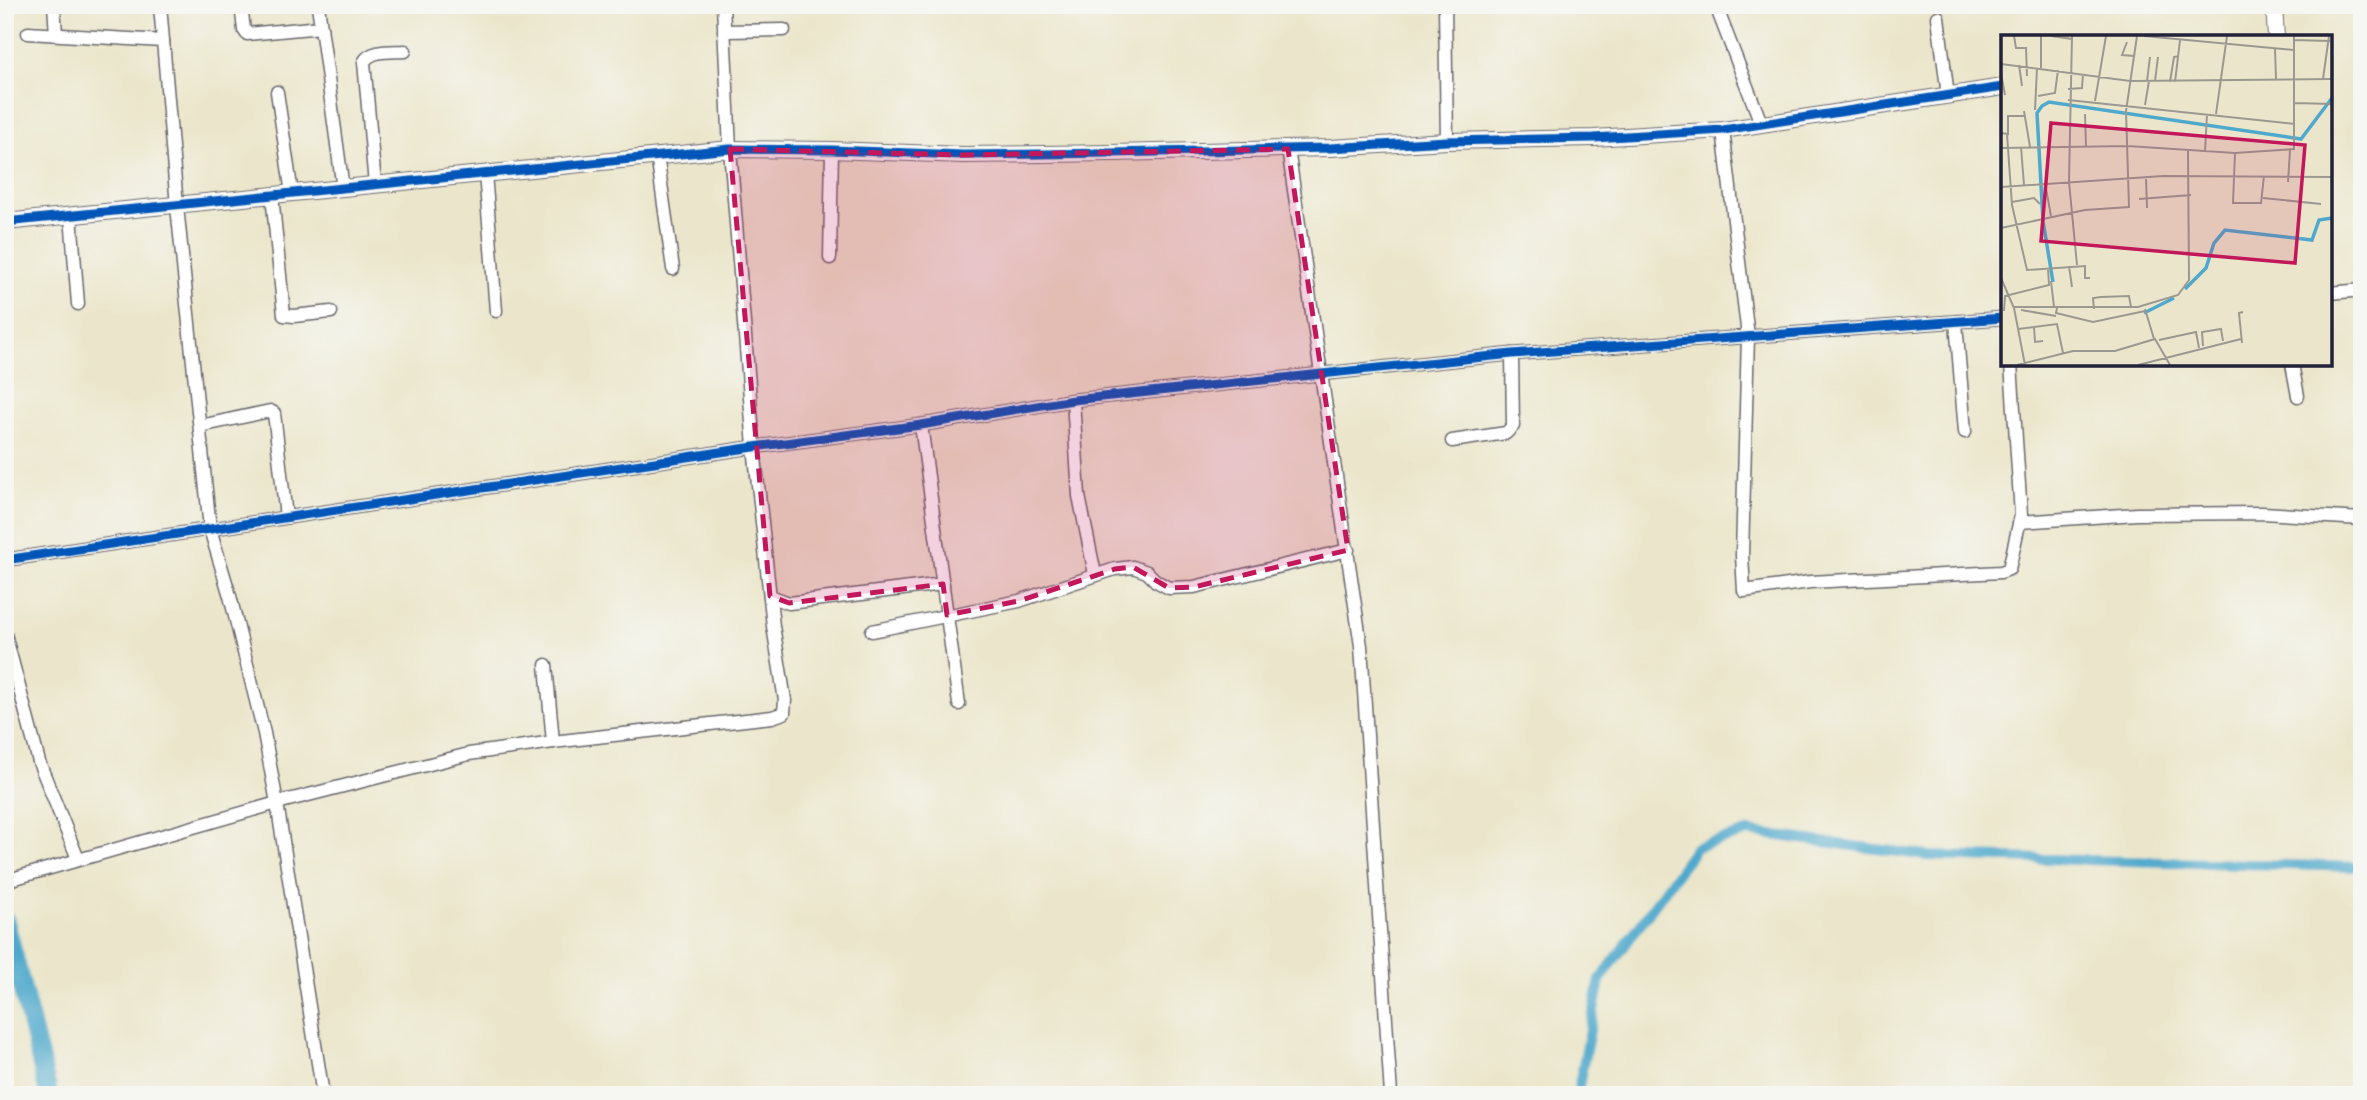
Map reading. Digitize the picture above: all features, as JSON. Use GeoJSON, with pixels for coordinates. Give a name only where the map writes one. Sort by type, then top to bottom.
{"type":"FeatureCollection","features":[{"type":"Feature","properties":{"kind":"street"},"geometry":{"type":"LineString","coordinates":[[54,5],[56,34]]}},
{"type":"Feature","properties":{"kind":"street"},"geometry":{"type":"LineString","coordinates":[[160,5],[210,529],[264,733],[323,1095]]}},
{"type":"Feature","properties":{"kind":"street"},"geometry":{"type":"LineString","coordinates":[[240,5],[247,34],[321,27]]}},
{"type":"Feature","properties":{"kind":"street"},"geometry":{"type":"LineString","coordinates":[[318,5],[343,189]]}},
{"type":"Feature","properties":{"kind":"street"},"geometry":{"type":"LineString","coordinates":[[9,880],[277,803],[469,754],[772,717],[784,713],[785,699],[778,667],[754,447],[730,149],[723,5]]}},
{"type":"Feature","properties":{"kind":"street"},"geometry":{"type":"LineString","coordinates":[[1445,5],[1447,141]]}},
{"type":"Feature","properties":{"kind":"street"},"geometry":{"type":"LineString","coordinates":[[2274,5],[2276,35]]}},
{"type":"Feature","properties":{"kind":"street"},"geometry":{"type":"LineString","coordinates":[[1719,14],[1761,123]]}},
{"type":"Feature","properties":{"kind":"street"},"geometry":{"type":"LineString","coordinates":[[1938,17],[1948,96]]}},
{"type":"Feature","properties":{"kind":"street"},"geometry":{"type":"LineString","coordinates":[[724,31],[784,30]]}},
{"type":"Feature","properties":{"kind":"street"},"geometry":{"type":"LineString","coordinates":[[28,33],[163,41]]}},
{"type":"Feature","properties":{"kind":"street"},"geometry":{"type":"LineString","coordinates":[[375,185],[365,62],[367,57],[373,54],[405,51]]}},
{"type":"Feature","properties":{"kind":"street"},"geometry":{"type":"LineString","coordinates":[[5,222],[730,149],[963,155],[1288,149],[1447,141],[1594,138],[1723,130],[2001,88]]}},
{"type":"Feature","properties":{"kind":"street"},"geometry":{"type":"LineString","coordinates":[[277,92],[292,194]]}},
{"type":"Feature","properties":{"kind":"street"},"geometry":{"type":"LineString","coordinates":[[1723,130],[1748,337],[1742,555],[1744,591],[1810,582],[2001,572],[2009,569],[2020,522],[2020,483],[2011,366]]}},
{"type":"Feature","properties":{"kind":"street"},"geometry":{"type":"LineString","coordinates":[[1288,149],[1348,550],[1364,685],[1391,1095]]}},
{"type":"Feature","properties":{"kind":"street"},"geometry":{"type":"LineString","coordinates":[[830,258],[832,150]]}},
{"type":"Feature","properties":{"kind":"street"},"geometry":{"type":"LineString","coordinates":[[657,155],[673,269]]}},
{"type":"Feature","properties":{"kind":"street"},"geometry":{"type":"LineString","coordinates":[[485,173],[496,311]]}},
{"type":"Feature","properties":{"kind":"street"},"geometry":{"type":"LineString","coordinates":[[272,195],[284,315],[331,312]]}},
{"type":"Feature","properties":{"kind":"street"},"geometry":{"type":"LineString","coordinates":[[71,216],[78,304]]}},
{"type":"Feature","properties":{"kind":"street"},"geometry":{"type":"LineString","coordinates":[[2332,293],[2362,290]]}},
{"type":"Feature","properties":{"kind":"street"},"geometry":{"type":"LineString","coordinates":[[5,560],[754,447],[921,425],[1073,400],[1512,354],[2001,318]]}},
{"type":"Feature","properties":{"kind":"street"},"geometry":{"type":"LineString","coordinates":[[1956,321],[1965,432]]}},
{"type":"Feature","properties":{"kind":"street"},"geometry":{"type":"LineString","coordinates":[[1452,441],[1506,433],[1513,426],[1512,354]]}},
{"type":"Feature","properties":{"kind":"street"},"geometry":{"type":"LineString","coordinates":[[2292,366],[2298,396]]}},
{"type":"Feature","properties":{"kind":"street"},"geometry":{"type":"LineString","coordinates":[[1073,400],[1079,496],[1095,574]]}},
{"type":"Feature","properties":{"kind":"street"},"geometry":{"type":"LineString","coordinates":[[200,426],[270,411],[274,413],[286,517]]}},
{"type":"Feature","properties":{"kind":"street"},"geometry":{"type":"LineString","coordinates":[[921,425],[958,704]]}},
{"type":"Feature","properties":{"kind":"street"},"geometry":{"type":"LineString","coordinates":[[2020,522],[2149,514],[2263,513],[2362,519]]}},
{"type":"Feature","properties":{"kind":"street"},"geometry":{"type":"LineString","coordinates":[[872,631],[1018,601],[1115,569],[1133,567],[1147,572],[1169,588],[1194,587],[1348,550]]}},
{"type":"Feature","properties":{"kind":"street"},"geometry":{"type":"LineString","coordinates":[[770,596],[789,603],[943,584]]}},
{"type":"Feature","properties":{"kind":"street"},"geometry":{"type":"LineString","coordinates":[[5,634],[39,761],[78,859]]}},
{"type":"Feature","properties":{"kind":"street"},"geometry":{"type":"LineString","coordinates":[[546,665],[553,742]]}},
{"type":"Feature","properties":{"kind":"highlighted area"},"geometry":{"type":"Polygon","coordinates":[[[730,149],[963,155],[1288,149],[1348,550],[1194,587],[1169,588],[1133,567],[1115,569],[1019,601],[947,615],[943,584],[789,603],[770,596],[730,149]]]}},
{"type":"Feature","properties":{"kind":"waterway"},"geometry":{"type":"LineString","coordinates":[[1577,1095],[1600,980],[1696,847],[1748,832],[1929,856],[2362,867]]}},
{"type":"Feature","properties":{"kind":"waterway"},"geometry":{"type":"LineString","coordinates":[[5,920],[49,1095]]}},
{"type":"Feature","properties":{"kind":"cycle path"},"geometry":{"type":"LineString","coordinates":[[5,222],[730,149],[963,155],[1330,148],[1447,141],[1594,138],[1723,130],[2001,87]]}},
{"type":"Feature","properties":{"kind":"cycle path"},"geometry":{"type":"LineString","coordinates":[[5,560],[754,447],[921,425],[1073,400],[1512,354],[2001,318]]}}]}
